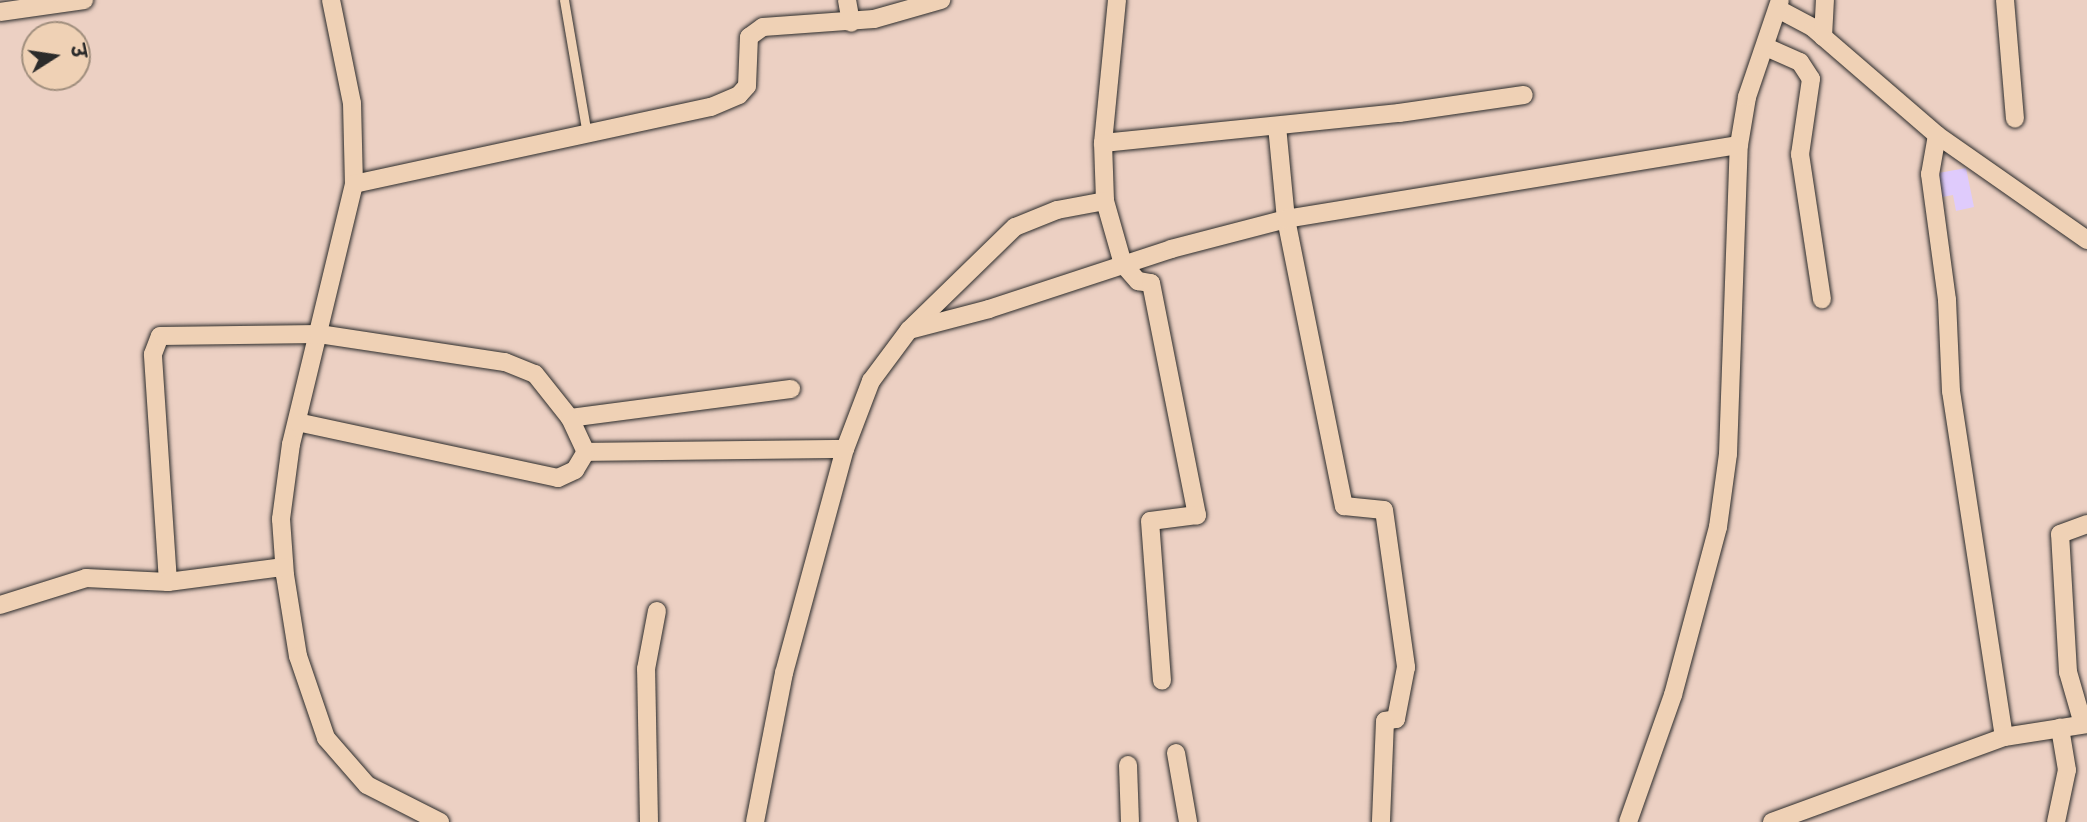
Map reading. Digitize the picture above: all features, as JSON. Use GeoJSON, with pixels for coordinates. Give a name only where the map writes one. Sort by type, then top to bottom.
{"type":"FeatureCollection","features":[{"type":"Feature","properties":{"kind":"street"},"geometry":{"type":"LineString","coordinates":[[0,12],[84,0]]}},
{"type":"Feature","properties":{"kind":"street"},"geometry":{"type":"LineString","coordinates":[[331,0],[352,103],[354,184],[297,422],[281,519],[285,567],[298,656],[327,737],[367,785],[440,822]]}},
{"type":"Feature","properties":{"kind":"street"},"geometry":{"type":"LineString","coordinates":[[847,0],[851,23]]}},
{"type":"Feature","properties":{"kind":"street"},"geometry":{"type":"LineString","coordinates":[[354,184],[711,107],[740,95],[751,73],[749,37],[764,27],[851,23],[941,0]]}},
{"type":"Feature","properties":{"kind":"street"},"geometry":{"type":"LineString","coordinates":[[1117,0],[1103,143],[1105,201],[1124,264],[1138,281],[1151,283],[1197,515],[1150,521],[1161,681]]}},
{"type":"Feature","properties":{"kind":"street"},"geometry":{"type":"LineString","coordinates":[[1823,37],[1825,0]]}},
{"type":"Feature","properties":{"kind":"street"},"geometry":{"type":"LineString","coordinates":[[2005,0],[2015,119]]}},
{"type":"Feature","properties":{"kind":"street"},"geometry":{"type":"LineString","coordinates":[[1628,822],[1673,695],[1718,527],[1728,454],[1739,145],[1747,97],[1779,4],[1823,37],[1937,135],[2086,235]]}},
{"type":"Feature","properties":{"kind":"street"},"geometry":{"type":"LineString","coordinates":[[1766,47],[1800,62],[1811,79],[1800,154],[1822,299]]}},
{"type":"Feature","properties":{"kind":"street"},"geometry":{"type":"LineString","coordinates":[[1103,143],[1277,127],[1524,95]]}},
{"type":"Feature","properties":{"kind":"street"},"geometry":{"type":"LineString","coordinates":[[1277,127],[1286,219],[1344,506],[1384,510],[1406,667],[1396,719],[1385,722],[1381,822]]}},
{"type":"Feature","properties":{"kind":"street"},"geometry":{"type":"LineString","coordinates":[[1937,135],[1930,174],[1947,300],[1951,391],[2004,737]]}},
{"type":"Feature","properties":{"kind":"street"},"geometry":{"type":"LineString","coordinates":[[909,330],[989,309],[1124,264],[1286,219],[1739,145]]}},
{"type":"Feature","properties":{"kind":"street"},"geometry":{"type":"LineString","coordinates":[[755,822],[784,673],[845,449],[871,381],[909,330],[1015,227],[1057,210],[1105,201]]}},
{"type":"Feature","properties":{"kind":"street"},"geometry":{"type":"LineString","coordinates":[[168,582],[154,342],[167,334],[319,334],[505,362],[535,374],[570,418],[586,452]]}},
{"type":"Feature","properties":{"kind":"street"},"geometry":{"type":"LineString","coordinates":[[570,418],[791,389]]}},
{"type":"Feature","properties":{"kind":"street"},"geometry":{"type":"LineString","coordinates":[[297,422],[558,478],[575,470],[586,452]]}},
{"type":"Feature","properties":{"kind":"street"},"geometry":{"type":"LineString","coordinates":[[586,452],[845,449]]}},
{"type":"Feature","properties":{"kind":"street"},"geometry":{"type":"LineString","coordinates":[[1772,822],[2004,737],[2085,724],[2068,671],[2060,534],[2087,524]]}},
{"type":"Feature","properties":{"kind":"street"},"geometry":{"type":"LineString","coordinates":[[0,605],[86,578],[168,582],[285,567]]}},
{"type":"Feature","properties":{"kind":"street"},"geometry":{"type":"LineString","coordinates":[[649,822],[646,669],[657,611]]}},
{"type":"Feature","properties":{"kind":"street"},"geometry":{"type":"LineString","coordinates":[[2056,822],[2067,770],[2060,728]]}},
{"type":"Feature","properties":{"kind":"street"},"geometry":{"type":"LineString","coordinates":[[1176,752],[1188,822]]}},
{"type":"Feature","properties":{"kind":"street"},"geometry":{"type":"LineString","coordinates":[[1128,765],[1130,822]]}},
{"type":"Feature","properties":{"kind":"lane"},"geometry":{"type":"LineString","coordinates":[[564,0],[587,135]]}},
{"type":"Feature","properties":{"kind":"building"},"geometry":{"type":"Polygon","coordinates":[[[1966,168],[1974,207],[1956,211],[1953,195],[1937,198],[1933,174],[1966,168]]]}}]}
